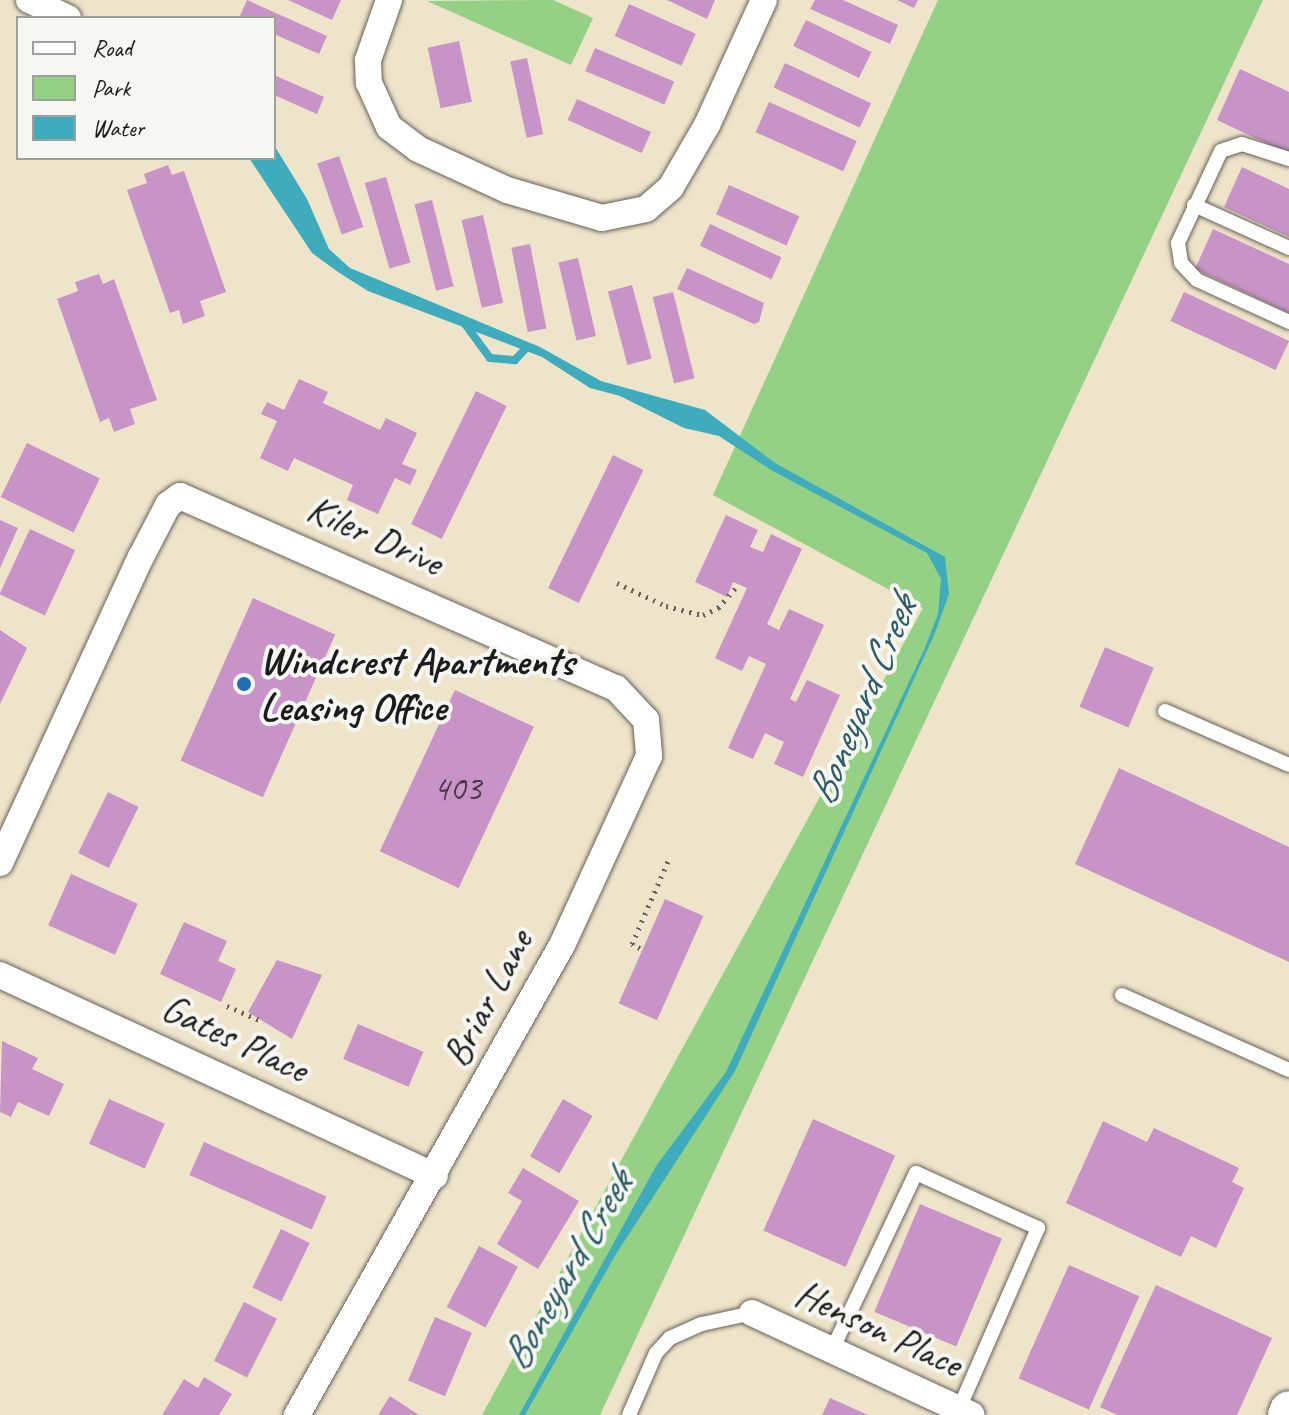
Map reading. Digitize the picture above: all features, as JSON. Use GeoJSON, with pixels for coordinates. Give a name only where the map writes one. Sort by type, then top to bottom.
{"type":"FeatureCollection","features":[{"type":"Feature","properties":{"kind":"street"},"geometry":{"type":"LineString","coordinates":[[29,0],[64,16]]}},
{"type":"Feature","properties":{"kind":"street"},"geometry":{"type":"LineString","coordinates":[[389,0],[368,60],[369,83],[389,127],[418,149],[507,190],[602,218],[646,209],[671,187],[707,125],[764,0]]}},
{"type":"Feature","properties":{"kind":"street","name":"Kiler Drive"},"geometry":{"type":"LineString","coordinates":[[0,863],[141,557],[177,497],[280,536],[538,653]]}},
{"type":"Feature","properties":{"kind":"street","name":"Briar Lane"},"geometry":{"type":"LineString","coordinates":[[297,1415],[435,1176],[562,945],[649,756],[649,729],[639,707],[616,688],[538,653]]}},
{"type":"Feature","properties":{"kind":"street","name":"Gates Place"},"geometry":{"type":"LineString","coordinates":[[0,975],[435,1176]]}},
{"type":"Feature","properties":{"kind":"street","name":"Henson Place"},"geometry":{"type":"LineString","coordinates":[[752,1313],[957,1411]]}},
{"type":"Feature","properties":{"kind":"lane"},"geometry":{"type":"LineString","coordinates":[[1289,159],[1242,144],[1221,151],[1178,243],[1181,263],[1197,280],[1289,322]]}},
{"type":"Feature","properties":{"kind":"lane"},"geometry":{"type":"LineString","coordinates":[[1194,205],[1289,248]]}},
{"type":"Feature","properties":{"kind":"lane"},"geometry":{"type":"LineString","coordinates":[[1165,711],[1289,765]]}},
{"type":"Feature","properties":{"kind":"lane"},"geometry":{"type":"LineString","coordinates":[[1122,995],[1289,1070]]}},
{"type":"Feature","properties":{"kind":"lane"},"geometry":{"type":"LineString","coordinates":[[832,1350],[916,1173],[1038,1228],[957,1411]]}},
{"type":"Feature","properties":{"kind":"lane"},"geometry":{"type":"LineString","coordinates":[[629,1415],[656,1353],[670,1338],[702,1324],[752,1313]]}},
{"type":"Feature","properties":{"kind":"path"},"geometry":{"type":"LineString","coordinates":[[617,583],[666,606],[703,615],[718,608],[737,586]]}},
{"type":"Feature","properties":{"kind":"path"},"geometry":{"type":"LineString","coordinates":[[640,948],[632,944],[669,859]]}},
{"type":"Feature","properties":{"kind":"path"},"geometry":{"type":"LineString","coordinates":[[227,1006],[264,1022]]}},
{"type":"Feature","properties":{"kind":"green space"},"geometry":{"type":"Polygon","coordinates":[[[553,0],[593,18],[571,65],[427,1],[553,0]]]}},
{"type":"Feature","properties":{"kind":"green space"},"geometry":{"type":"Polygon","coordinates":[[[938,0],[1263,0],[600,1415],[482,1415],[923,608],[713,495],[938,0]]]}},
{"type":"Feature","properties":{"kind":"water"},"geometry":{"type":"Polygon","coordinates":[[[276,148],[307,199],[329,249],[350,268],[540,347],[601,381],[705,410],[775,463],[945,557],[949,594],[935,633],[735,1071],[616,1254],[525,1415],[519,1415],[656,1166],[726,1072],[924,650],[938,614],[941,579],[927,553],[771,470],[719,436],[684,428],[620,396],[590,388],[542,357],[368,291],[312,253],[250,160],[276,160],[276,148]]]}},
{"type":"Feature","properties":{"kind":"building"},"geometry":{"type":"Polygon","coordinates":[[[247,0],[327,36],[319,54],[276,35],[276,16],[240,16],[247,0]]]}},
{"type":"Feature","properties":{"kind":"building"},"geometry":{"type":"Polygon","coordinates":[[[288,0],[341,0],[332,20],[288,0]]]}},
{"type":"Feature","properties":{"kind":"building"},"geometry":{"type":"Polygon","coordinates":[[[667,0],[715,0],[707,19],[667,0]]]}},
{"type":"Feature","properties":{"kind":"building"},"geometry":{"type":"Polygon","coordinates":[[[815,0],[843,0],[898,25],[890,44],[810,9],[815,0]]]}},
{"type":"Feature","properties":{"kind":"building"},"geometry":{"type":"Polygon","coordinates":[[[897,0],[918,0],[914,8],[897,0]]]}},
{"type":"Feature","properties":{"kind":"building"},"geometry":{"type":"Polygon","coordinates":[[[629,4],[696,34],[681,66],[615,36],[629,4]]]}},
{"type":"Feature","properties":{"kind":"building"},"geometry":{"type":"Polygon","coordinates":[[[806,20],[872,52],[859,78],[793,46],[806,20]]]}},
{"type":"Feature","properties":{"kind":"building"},"geometry":{"type":"Polygon","coordinates":[[[459,41],[472,102],[441,108],[428,48],[459,41]]]}},
{"type":"Feature","properties":{"kind":"building"},"geometry":{"type":"Polygon","coordinates":[[[595,48],[674,82],[664,105],[585,71],[595,48]]]}},
{"type":"Feature","properties":{"kind":"building"},"geometry":{"type":"Polygon","coordinates":[[[527,58],[543,134],[527,138],[510,62],[527,58]]]}},
{"type":"Feature","properties":{"kind":"building"},"geometry":{"type":"Polygon","coordinates":[[[785,63],[871,103],[860,128],[774,87],[785,63]]]}},
{"type":"Feature","properties":{"kind":"building"},"geometry":{"type":"Polygon","coordinates":[[[1240,69],[1289,92],[1289,154],[1217,120],[1240,69]]]}},
{"type":"Feature","properties":{"kind":"building"},"geometry":{"type":"Polygon","coordinates":[[[276,76],[324,97],[317,114],[276,96],[276,76]]]}},
{"type":"Feature","properties":{"kind":"building"},"geometry":{"type":"Polygon","coordinates":[[[577,99],[651,132],[642,153],[568,120],[577,99]]]}},
{"type":"Feature","properties":{"kind":"building"},"geometry":{"type":"Polygon","coordinates":[[[769,102],[857,141],[843,171],[756,132],[769,102]]]}},
{"type":"Feature","properties":{"kind":"building"},"geometry":{"type":"Polygon","coordinates":[[[339,156],[363,227],[342,234],[317,163],[339,156]]]}},
{"type":"Feature","properties":{"kind":"building"},"geometry":{"type":"Polygon","coordinates":[[[168,165],[172,175],[184,171],[226,292],[200,301],[205,316],[183,324],[179,310],[170,313],[127,190],[147,183],[144,174],[168,165]]]}},
{"type":"Feature","properties":{"kind":"building"},"geometry":{"type":"Polygon","coordinates":[[[1242,167],[1289,189],[1289,237],[1224,207],[1242,167]]]}},
{"type":"Feature","properties":{"kind":"building"},"geometry":{"type":"Polygon","coordinates":[[[386,177],[411,263],[389,269],[365,183],[386,177]]]}},
{"type":"Feature","properties":{"kind":"building"},"geometry":{"type":"Polygon","coordinates":[[[729,185],[799,216],[786,246],[716,214],[729,185]]]}},
{"type":"Feature","properties":{"kind":"building"},"geometry":{"type":"Polygon","coordinates":[[[432,200],[454,286],[436,291],[415,204],[432,200]]]}},
{"type":"Feature","properties":{"kind":"building"},"geometry":{"type":"Polygon","coordinates":[[[483,215],[503,303],[482,308],[462,220],[483,215]]]}},
{"type":"Feature","properties":{"kind":"building"},"geometry":{"type":"Polygon","coordinates":[[[710,224],[782,257],[771,279],[700,246],[710,224]]]}},
{"type":"Feature","properties":{"kind":"building"},"geometry":{"type":"Polygon","coordinates":[[[1213,229],[1289,264],[1289,313],[1195,269],[1213,229]]]}},
{"type":"Feature","properties":{"kind":"building"},"geometry":{"type":"Polygon","coordinates":[[[530,244],[546,328],[528,332],[511,248],[530,244]]]}},
{"type":"Feature","properties":{"kind":"building"},"geometry":{"type":"Polygon","coordinates":[[[578,258],[596,336],[577,340],[559,262],[578,258]]]}},
{"type":"Feature","properties":{"kind":"building"},"geometry":{"type":"Polygon","coordinates":[[[687,268],[764,303],[759,322],[754,324],[677,289],[687,268]]]}},
{"type":"Feature","properties":{"kind":"building"},"geometry":{"type":"Polygon","coordinates":[[[99,274],[103,284],[114,279],[157,400],[130,409],[135,424],[114,432],[109,418],[100,422],[57,299],[78,291],[75,282],[99,274]]]}},
{"type":"Feature","properties":{"kind":"building"},"geometry":{"type":"Polygon","coordinates":[[[632,285],[652,358],[628,365],[608,291],[632,285]]]}},
{"type":"Feature","properties":{"kind":"building"},"geometry":{"type":"Polygon","coordinates":[[[673,292],[695,378],[674,383],[653,297],[673,292]]]}},
{"type":"Feature","properties":{"kind":"building"},"geometry":{"type":"Polygon","coordinates":[[[1184,292],[1289,341],[1276,370],[1170,321],[1184,292]]]}},
{"type":"Feature","properties":{"kind":"building"},"geometry":{"type":"Polygon","coordinates":[[[299,379],[328,392],[323,403],[380,430],[386,418],[417,433],[402,464],[417,470],[410,485],[395,478],[378,514],[347,500],[353,485],[294,458],[288,471],[260,458],[277,421],[261,414],[267,402],[284,410],[299,379]]]}},
{"type":"Feature","properties":{"kind":"building"},"geometry":{"type":"Polygon","coordinates":[[[476,391],[507,406],[442,539],[411,524],[476,391]]]}},
{"type":"Feature","properties":{"kind":"building"},"geometry":{"type":"Polygon","coordinates":[[[27,443],[100,479],[74,532],[1,497],[27,443]]]}},
{"type":"Feature","properties":{"kind":"building"},"geometry":{"type":"Polygon","coordinates":[[[613,455],[644,470],[579,603],[548,588],[613,455]]]}},
{"type":"Feature","properties":{"kind":"building"},"geometry":{"type":"Polygon","coordinates":[[[726,515],[758,530],[750,547],[763,552],[771,534],[802,549],[767,624],[779,630],[789,609],[824,625],[790,699],[796,702],[807,680],[840,695],[803,777],[774,764],[784,742],[765,733],[753,759],[728,748],[766,664],[749,656],[742,671],[715,658],[747,588],[733,582],[727,597],[695,582],[726,515]]]}},
{"type":"Feature","properties":{"kind":"building"},"geometry":{"type":"Polygon","coordinates":[[[0,520],[18,528],[0,568],[0,520]]]}},
{"type":"Feature","properties":{"kind":"building"},"geometry":{"type":"Polygon","coordinates":[[[30,529],[75,550],[45,615],[0,594],[30,529]]]}},
{"type":"Feature","properties":{"kind":"building"},"geometry":{"type":"Polygon","coordinates":[[[253,598],[335,635],[263,797],[181,761],[253,598]]]}},
{"type":"Feature","properties":{"kind":"building"},"geometry":{"type":"Polygon","coordinates":[[[0,630],[27,648],[0,704],[0,630]]]}},
{"type":"Feature","properties":{"kind":"building"},"geometry":{"type":"Polygon","coordinates":[[[1105,647],[1154,668],[1128,728],[1080,707],[1105,647]]]}},
{"type":"Feature","properties":{"kind":"building"},"geometry":{"type":"Polygon","coordinates":[[[455,690],[534,727],[459,888],[380,851],[455,690]]]}},
{"type":"Feature","properties":{"kind":"building"},"geometry":{"type":"Polygon","coordinates":[[[1119,768],[1289,847],[1289,962],[1075,864],[1119,768]]]}},
{"type":"Feature","properties":{"kind":"building"},"geometry":{"type":"Polygon","coordinates":[[[108,792],[139,807],[109,868],[78,853],[108,792]]]}},
{"type":"Feature","properties":{"kind":"building"},"geometry":{"type":"Polygon","coordinates":[[[71,874],[138,904],[115,955],[48,925],[71,874]]]}},
{"type":"Feature","properties":{"kind":"building"},"geometry":{"type":"Polygon","coordinates":[[[665,899],[703,916],[657,1020],[619,1003],[665,899]]]}},
{"type":"Feature","properties":{"kind":"building"},"geometry":{"type":"Polygon","coordinates":[[[184,922],[227,941],[218,961],[236,969],[221,1002],[160,974],[184,922]]]}},
{"type":"Feature","properties":{"kind":"building"},"geometry":{"type":"Polygon","coordinates":[[[277,960],[322,975],[292,1039],[248,1012],[277,960]]]}},
{"type":"Feature","properties":{"kind":"building"},"geometry":{"type":"Polygon","coordinates":[[[358,1024],[423,1052],[409,1087],[343,1059],[358,1024]]]}},
{"type":"Feature","properties":{"kind":"building"},"geometry":{"type":"Polygon","coordinates":[[[2,1041],[38,1058],[32,1069],[64,1084],[49,1116],[18,1102],[11,1117],[0,1112],[2,1041]]]}},
{"type":"Feature","properties":{"kind":"building"},"geometry":{"type":"Polygon","coordinates":[[[109,1099],[165,1124],[145,1169],[89,1144],[109,1099]]]}},
{"type":"Feature","properties":{"kind":"building"},"geometry":{"type":"Polygon","coordinates":[[[563,1099],[592,1116],[559,1173],[530,1156],[563,1099]]]}},
{"type":"Feature","properties":{"kind":"building"},"geometry":{"type":"Polygon","coordinates":[[[813,1119],[895,1156],[846,1267],[763,1230],[813,1119]]]}},
{"type":"Feature","properties":{"kind":"building"},"geometry":{"type":"Polygon","coordinates":[[[1103,1121],[1147,1142],[1154,1128],[1239,1168],[1232,1182],[1244,1188],[1216,1248],[1191,1236],[1181,1257],[1066,1203],[1103,1121]]]}},
{"type":"Feature","properties":{"kind":"building"},"geometry":{"type":"Polygon","coordinates":[[[204,1142],[326,1197],[312,1229],[189,1175],[204,1142]]]}},
{"type":"Feature","properties":{"kind":"building"},"geometry":{"type":"Polygon","coordinates":[[[523,1168],[579,1201],[538,1269],[497,1244],[522,1201],[508,1193],[523,1168]]]}},
{"type":"Feature","properties":{"kind":"building"},"geometry":{"type":"Polygon","coordinates":[[[920,1204],[1002,1239],[956,1346],[874,1312],[920,1204]]]}},
{"type":"Feature","properties":{"kind":"building"},"geometry":{"type":"Polygon","coordinates":[[[281,1229],[310,1243],[281,1301],[253,1287],[281,1229]]]}},
{"type":"Feature","properties":{"kind":"building"},"geometry":{"type":"Polygon","coordinates":[[[479,1246],[518,1267],[485,1328],[447,1307],[479,1246]]]}},
{"type":"Feature","properties":{"kind":"building"},"geometry":{"type":"Polygon","coordinates":[[[1069,1265],[1139,1296],[1089,1410],[1019,1378],[1069,1265]]]}},
{"type":"Feature","properties":{"kind":"building"},"geometry":{"type":"Polygon","coordinates":[[[1156,1285],[1272,1338],[1237,1415],[1117,1415],[1100,1407],[1156,1285]]]}},
{"type":"Feature","properties":{"kind":"building"},"geometry":{"type":"Polygon","coordinates":[[[244,1302],[277,1319],[247,1378],[214,1361],[244,1302]]]}},
{"type":"Feature","properties":{"kind":"building"},"geometry":{"type":"Polygon","coordinates":[[[435,1317],[472,1333],[445,1396],[408,1381],[435,1317]]]}},
{"type":"Feature","properties":{"kind":"building"},"geometry":{"type":"Polygon","coordinates":[[[204,1377],[232,1394],[219,1415],[162,1415],[184,1379],[198,1388],[204,1377]]]}},
{"type":"Feature","properties":{"kind":"building"},"geometry":{"type":"Polygon","coordinates":[[[390,1396],[419,1415],[378,1415],[390,1396]]]}},
{"type":"Feature","properties":{"kind":"building"},"geometry":{"type":"Polygon","coordinates":[[[830,1398],[868,1415],[822,1415],[830,1398]]]}},
{"type":"Feature","properties":{"kind":"waterway","name":"Boneyard Creek"},"geometry":{"type":"LineString","coordinates":[[462,320],[490,358],[515,360],[527,347],[534,349]]}},
{"type":"Feature","properties":{"kind":"place","name":"Windcrest Apartments Leasing Office"},"geometry":{"type":"Point","coordinates":[244,684]}}]}
